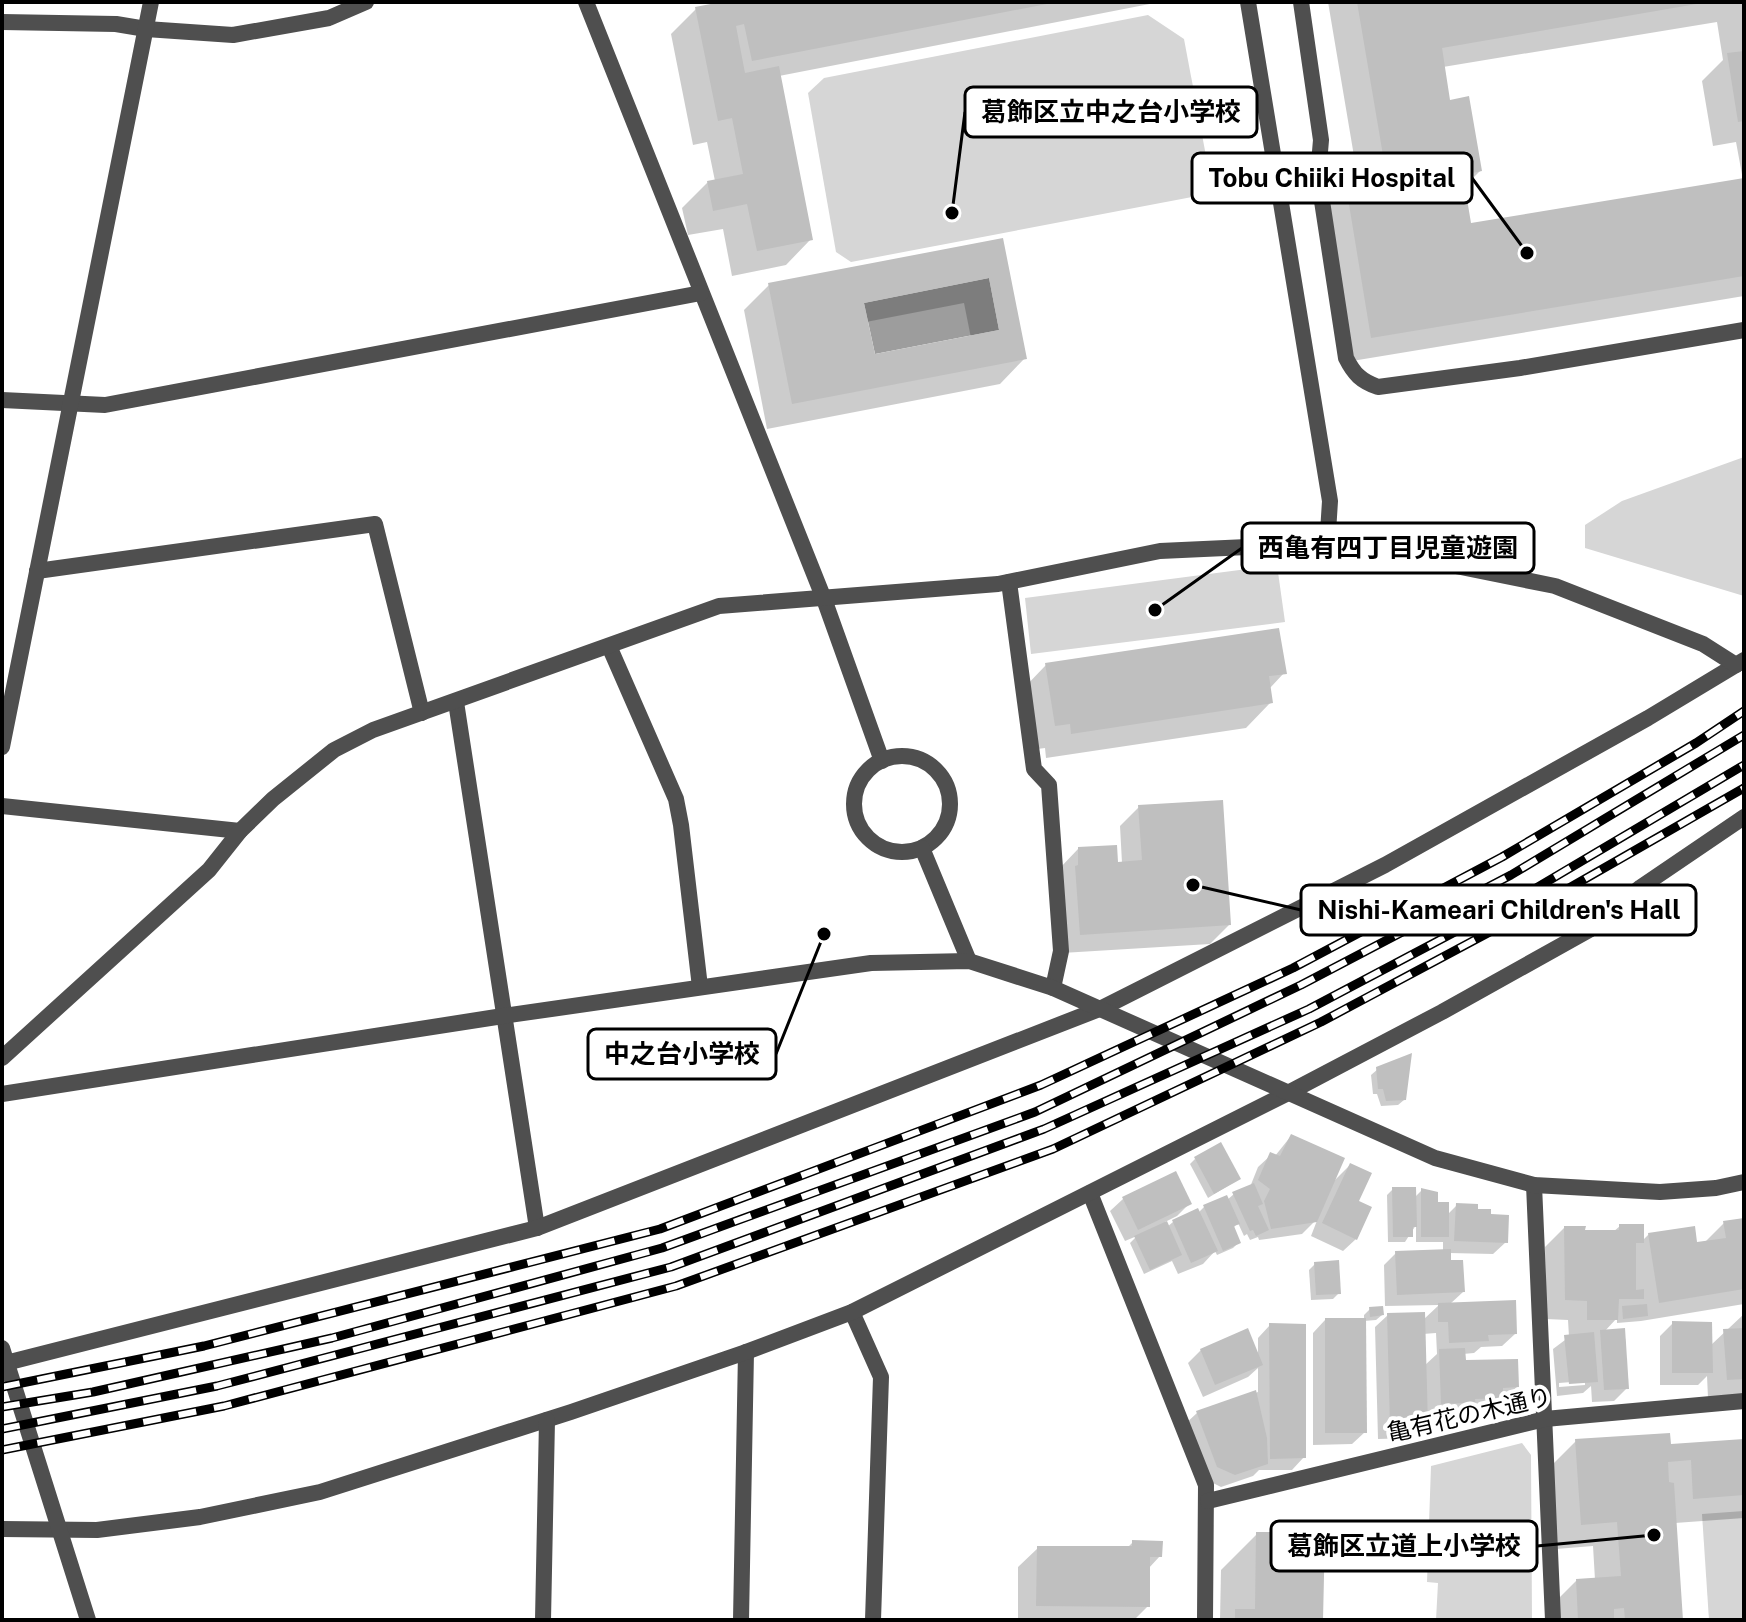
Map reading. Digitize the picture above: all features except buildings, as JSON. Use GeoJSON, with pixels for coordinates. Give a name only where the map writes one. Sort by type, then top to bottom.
{"type":"FeatureCollection","features":[{"type":"Feature","properties":{"kind":"street"},"geometry":{"type":"LineString","coordinates":[[2,747],[151,2]]}},
{"type":"Feature","properties":{"kind":"street"},"geometry":{"type":"LineString","coordinates":[[2,22],[116,24],[233,35],[329,18],[366,2]]}},
{"type":"Feature","properties":{"kind":"street"},"geometry":{"type":"LineString","coordinates":[[586,2],[824,599],[882,761]]}},
{"type":"Feature","properties":{"kind":"street"},"geometry":{"type":"LineString","coordinates":[[1248,2],[1330,501],[1327,548]]}},
{"type":"Feature","properties":{"kind":"street"},"geometry":{"type":"LineString","coordinates":[[1301,2],[1321,140],[1318,175],[1346,358],[1353,373],[1365,382],[1378,387],[1520,368],[1744,330]]}},
{"type":"Feature","properties":{"kind":"street"},"geometry":{"type":"LineString","coordinates":[[2,400],[105,405],[701,293]]}},
{"type":"Feature","properties":{"kind":"street"},"geometry":{"type":"LineString","coordinates":[[37,571],[375,524],[422,713]]}},
{"type":"Feature","properties":{"kind":"street"},"geometry":{"type":"LineString","coordinates":[[2,1058],[209,870],[240,831],[273,799],[334,750],[373,730],[719,606],[1009,582],[1160,551],[1269,546],[1327,548],[1441,563],[1555,586],[1703,644],[1741,667]]}},
{"type":"Feature","properties":{"kind":"street"},"geometry":{"type":"LineString","coordinates":[[1009,582],[1034,769],[1049,785],[1061,951],[1053,988]]}},
{"type":"Feature","properties":{"kind":"street"},"geometry":{"type":"LineString","coordinates":[[609,646],[676,799],[700,987]]}},
{"type":"Feature","properties":{"kind":"street"},"geometry":{"type":"LineString","coordinates":[[88,1620],[4,1358],[537,1228],[1102,1008],[1385,865],[1741,667]]}},
{"type":"Feature","properties":{"kind":"street"},"geometry":{"type":"LineString","coordinates":[[456,702],[537,1228]]}},
{"type":"Feature","properties":{"kind":"street"},"geometry":{"type":"LineString","coordinates":[[912,757],[938,772],[946,784],[950,799],[944,828],[922,848],[906,852],[889,850],[874,843],[862,831],[855,816],[854,799],[859,783],[868,770],[882,761],[912,757]]}},
{"type":"Feature","properties":{"kind":"street"},"geometry":{"type":"LineString","coordinates":[[2,806],[240,831]]}},
{"type":"Feature","properties":{"kind":"street"},"geometry":{"type":"LineString","coordinates":[[2,1529],[97,1530],[200,1517],[320,1492],[547,1420],[852,1312],[1288,1093],[1589,930],[1641,887],[1744,817]]}},
{"type":"Feature","properties":{"kind":"street"},"geometry":{"type":"LineString","coordinates":[[922,848],[969,961]]}},
{"type":"Feature","properties":{"kind":"street"},"geometry":{"type":"LineString","coordinates":[[2,1094],[503,1016],[871,963],[969,961],[1053,988],[1102,1008],[1435,1158],[1534,1185],[1660,1192],[1716,1188],[1744,1182]]}},
{"type":"Feature","properties":{"kind":"street"},"geometry":{"type":"LineString","coordinates":[[1534,1185],[1553,1620]]}},
{"type":"Feature","properties":{"kind":"street"},"geometry":{"type":"LineString","coordinates":[[1090,1193],[1206,1485],[1205,1620]]}},
{"type":"Feature","properties":{"kind":"street"},"geometry":{"type":"LineString","coordinates":[[852,1312],[881,1377],[873,1620]]}},
{"type":"Feature","properties":{"kind":"street"},"geometry":{"type":"LineString","coordinates":[[741,1620],[746,1352]]}},
{"type":"Feature","properties":{"kind":"street","name":"亀有花の木通り"},"geometry":{"type":"LineString","coordinates":[[1208,1501],[1545,1419],[1744,1401]]}},
{"type":"Feature","properties":{"kind":"street"},"geometry":{"type":"LineString","coordinates":[[543,1620],[547,1420]]}},
{"type":"Feature","properties":{"kind":"shaded area"},"geometry":{"type":"Polygon","coordinates":[[[1148,15],[1184,39],[1213,193],[851,262],[836,252],[808,93],[824,78],[1148,15]]]}},
{"type":"Feature","properties":{"kind":"shaded area"},"geometry":{"type":"Polygon","coordinates":[[[989,278],[999,330],[875,354],[864,303],[989,278]]]}},
{"type":"Feature","properties":{"kind":"shaded area"},"geometry":{"type":"Polygon","coordinates":[[[1744,457],[1744,596],[1585,548],[1585,525],[1622,501],[1744,457]]]}},
{"type":"Feature","properties":{"kind":"shaded area"},"geometry":{"type":"Polygon","coordinates":[[[1277,565],[1285,622],[1031,654],[1025,598],[1277,565]]]}},
{"type":"Feature","properties":{"kind":"shaded area"},"geometry":{"type":"Polygon","coordinates":[[[1522,1443],[1531,1455],[1532,1620],[1436,1620],[1438,1583],[1427,1582],[1431,1466],[1522,1443]]]}},
{"type":"Feature","properties":{"kind":"shaded area"},"geometry":{"type":"Polygon","coordinates":[[[1744,1511],[1744,1620],[1709,1620],[1702,1514],[1744,1511]]]}},
{"type":"Feature","properties":{"kind":"railway"},"geometry":{"type":"LineString","coordinates":[[2,1387],[204,1346],[660,1229],[1041,1085],[1293,968],[1502,857],[1696,743],[1744,711]]}},
{"type":"Feature","properties":{"kind":"railway"},"geometry":{"type":"LineString","coordinates":[[2,1407],[93,1392],[332,1338],[662,1248],[1035,1112],[1301,985],[1511,875],[1744,735]]}},
{"type":"Feature","properties":{"kind":"railway"},"geometry":{"type":"LineString","coordinates":[[2,1429],[217,1386],[671,1267],[1044,1129],[1309,1009],[1521,897],[1744,765]]}},
{"type":"Feature","properties":{"kind":"railway"},"geometry":{"type":"LineString","coordinates":[[2,1450],[224,1406],[676,1286],[1053,1149],[1321,1022],[1529,911],[1744,788]]}},
{"type":"Feature","properties":{"kind":"place","name":"葛飾区立中之台小学校"},"geometry":{"type":"Point","coordinates":[952,213]}},
{"type":"Feature","properties":{"kind":"place","name":"Tobu Chiiki Hospital"},"geometry":{"type":"Point","coordinates":[1527,253]}},
{"type":"Feature","properties":{"kind":"place","name":"西亀有四丁目児童遊園"},"geometry":{"type":"Point","coordinates":[1155,610]}},
{"type":"Feature","properties":{"kind":"place","name":"Nishi-Kameari Children's Hall"},"geometry":{"type":"Point","coordinates":[1193,885]}},
{"type":"Feature","properties":{"kind":"place","name":"中之台小学校"},"geometry":{"type":"Point","coordinates":[824,934]}},
{"type":"Feature","properties":{"kind":"place","name":"葛飾区立道上小学校"},"geometry":{"type":"Point","coordinates":[1654,1535]}}]}
